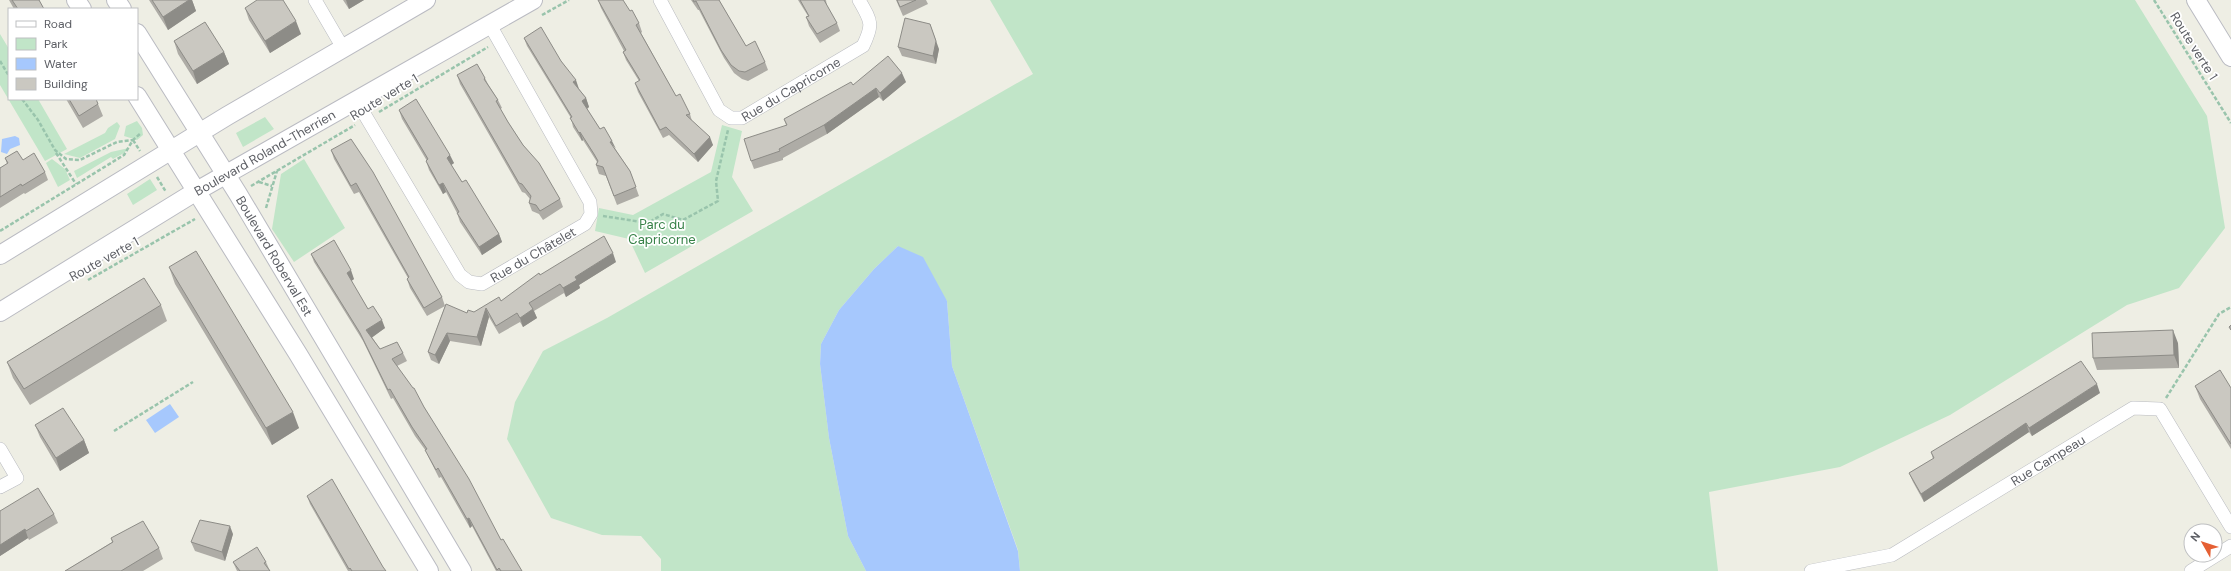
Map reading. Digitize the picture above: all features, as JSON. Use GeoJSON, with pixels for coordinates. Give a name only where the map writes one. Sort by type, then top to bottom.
{"type":"FeatureCollection","features":[{"type":"Feature","properties":{"kind":"street"},"geometry":{"type":"LineString","coordinates":[[315,0],[343,48]]}},
{"type":"Feature","properties":{"kind":"street"},"geometry":{"type":"LineString","coordinates":[[0,255],[199,133],[426,0]]}},
{"type":"Feature","properties":{"kind":"street","name":"Boulevard Roland-Therrien"},"geometry":{"type":"LineString","coordinates":[[0,312],[195,192],[533,0]]}},
{"type":"Feature","properties":{"kind":"street","name":"Rue du Capricorne"},"geometry":{"type":"LineString","coordinates":[[660,0],[719,110],[731,118],[742,118],[863,46],[871,31],[868,15],[859,0]]}},
{"type":"Feature","properties":{"kind":"street"},"geometry":{"type":"LineString","coordinates":[[2196,0],[2231,57]]}},
{"type":"Feature","properties":{"kind":"street"},"geometry":{"type":"LineString","coordinates":[[490,24],[590,202],[591,214]]}},
{"type":"Feature","properties":{"kind":"street","name":"Boulevard Roberval Est"},"geometry":{"type":"LineString","coordinates":[[138,35],[226,174],[462,571]]}},
{"type":"Feature","properties":{"kind":"street"},"geometry":{"type":"LineString","coordinates":[[138,98],[195,192],[346,433],[429,571]]}},
{"type":"Feature","properties":{"kind":"street","name":"Rue du Châtelet"},"geometry":{"type":"LineString","coordinates":[[356,100],[460,274],[469,282],[482,284],[585,224],[591,214]]}},
{"type":"Feature","properties":{"kind":"street","name":"Rue Campeau"},"geometry":{"type":"LineString","coordinates":[[1811,571],[1892,556],[2133,408],[2160,409]]}},
{"type":"Feature","properties":{"kind":"street"},"geometry":{"type":"LineString","coordinates":[[2160,409],[2231,527]]}},
{"type":"Feature","properties":{"kind":"street"},"geometry":{"type":"LineString","coordinates":[[346,433],[371,418]]}},
{"type":"Feature","properties":{"kind":"street"},"geometry":{"type":"LineString","coordinates":[[0,449],[17,478],[0,487]]}},
{"type":"Feature","properties":{"kind":"street"},"geometry":{"type":"LineString","coordinates":[[2191,571],[2231,546]]}},
{"type":"Feature","properties":{"kind":"path"},"geometry":{"type":"LineString","coordinates":[[537,18],[569,0]]}},
{"type":"Feature","properties":{"kind":"path","name":"Route verte 1"},"geometry":{"type":"LineString","coordinates":[[2154,0],[2231,123]]}},
{"type":"Feature","properties":{"kind":"path","name":"Route verte 1"},"geometry":{"type":"LineString","coordinates":[[238,194],[499,40]]}},
{"type":"Feature","properties":{"kind":"path"},"geometry":{"type":"LineString","coordinates":[[0,60],[8,74]]}},
{"type":"Feature","properties":{"kind":"path"},"geometry":{"type":"LineString","coordinates":[[23,100],[38,120],[76,184]]}},
{"type":"Feature","properties":{"kind":"path"},"geometry":{"type":"LineString","coordinates":[[591,214],[648,223],[663,214],[683,220],[718,200],[716,181],[731,118]]}},
{"type":"Feature","properties":{"kind":"path"},"geometry":{"type":"LineString","coordinates":[[55,150],[66,159],[80,160],[117,142],[133,140]]}},
{"type":"Feature","properties":{"kind":"path"},"geometry":{"type":"LineString","coordinates":[[133,140],[187,224]]}},
{"type":"Feature","properties":{"kind":"path"},"geometry":{"type":"LineString","coordinates":[[0,231],[124,155],[133,140]]}},
{"type":"Feature","properties":{"kind":"path"},"geometry":{"type":"LineString","coordinates":[[259,230],[277,171]]}},
{"type":"Feature","properties":{"kind":"path"},"geometry":{"type":"LineString","coordinates":[[258,182],[272,186]]}},
{"type":"Feature","properties":{"kind":"path","name":"Route verte 1"},"geometry":{"type":"LineString","coordinates":[[83,282],[208,212]]}},
{"type":"Feature","properties":{"kind":"path"},"geometry":{"type":"LineString","coordinates":[[2160,409],[2220,314],[2231,307]]}},
{"type":"Feature","properties":{"kind":"path"},"geometry":{"type":"LineString","coordinates":[[114,431],[193,382]]}},
{"type":"Feature","properties":{"kind":"green space"},"geometry":{"type":"Polygon","coordinates":[[[990,0],[2135,0],[2207,116],[2225,228],[2179,288],[2127,305],[1950,415],[1840,467],[1709,492],[1718,571],[1020,571],[1018,550],[952,366],[947,301],[898,246],[874,269],[839,310],[821,344],[820,364],[829,438],[848,536],[866,571],[661,571],[661,559],[641,536],[602,535],[551,518],[507,439],[515,402],[543,351],[607,318],[1033,74],[990,0]]]}},
{"type":"Feature","properties":{"kind":"green space"},"geometry":{"type":"Polygon","coordinates":[[[0,34],[8,47],[8,99],[0,85],[0,34]]]}},
{"type":"Feature","properties":{"kind":"green space"},"geometry":{"type":"Polygon","coordinates":[[[9,100],[39,100],[67,149],[45,161],[9,100]]]}},
{"type":"Feature","properties":{"kind":"green space"},"geometry":{"type":"Polygon","coordinates":[[[265,117],[274,129],[243,147],[236,133],[265,117]]]}},
{"type":"Feature","properties":{"kind":"green space"},"geometry":{"type":"Polygon","coordinates":[[[137,121],[142,128],[143,135],[137,140],[124,136],[126,126],[137,121]]]}},
{"type":"Feature","properties":{"kind":"green space"},"geometry":{"type":"Polygon","coordinates":[[[117,122],[120,126],[115,139],[80,158],[64,154],[105,133],[108,128],[117,122]]]}},
{"type":"Feature","properties":{"kind":"green space","name":"Parc du Capricorne"},"geometry":{"type":"Polygon","coordinates":[[[722,125],[742,131],[732,177],[753,211],[645,273],[629,239],[595,231],[599,208],[633,215],[711,172],[722,125]]]}},
{"type":"Feature","properties":{"kind":"green space"},"geometry":{"type":"Polygon","coordinates":[[[129,148],[124,153],[113,159],[111,157],[77,178],[74,171],[111,152],[129,148]]]}},
{"type":"Feature","properties":{"kind":"green space"},"geometry":{"type":"Polygon","coordinates":[[[52,159],[65,169],[70,180],[58,187],[46,163],[52,159]]]}},
{"type":"Feature","properties":{"kind":"green space"},"geometry":{"type":"Polygon","coordinates":[[[304,159],[345,228],[294,262],[272,229],[281,174],[304,159]]]}},
{"type":"Feature","properties":{"kind":"green space"},"geometry":{"type":"Polygon","coordinates":[[[150,179],[157,190],[133,205],[127,194],[150,179]]]}},
{"type":"Feature","properties":{"kind":"water"},"geometry":{"type":"Polygon","coordinates":[[[15,136],[19,138],[20,145],[10,149],[7,154],[1,152],[2,139],[15,136]]]}},
{"type":"Feature","properties":{"kind":"water"},"geometry":{"type":"Polygon","coordinates":[[[898,246],[923,257],[947,301],[952,366],[1018,551],[1020,571],[866,571],[848,536],[829,438],[820,364],[821,344],[839,310],[874,269],[898,246]]]}},
{"type":"Feature","properties":{"kind":"water"},"geometry":{"type":"Polygon","coordinates":[[[170,404],[179,417],[155,433],[146,420],[170,404]]]}},
{"type":"Feature","properties":{"kind":"building"},"geometry":{"type":"Polygon","coordinates":[[[12,0],[39,0],[43,8],[17,8],[12,0]]]}},
{"type":"Feature","properties":{"kind":"building"},"geometry":{"type":"Polygon","coordinates":[[[152,0],[189,0],[163,17],[152,0]]]}},
{"type":"Feature","properties":{"kind":"building"},"geometry":{"type":"Polygon","coordinates":[[[257,0],[283,0],[296,21],[265,41],[245,8],[257,0]]]}},
{"type":"Feature","properties":{"kind":"building"},"geometry":{"type":"Polygon","coordinates":[[[598,0],[623,0],[630,11],[632,10],[639,23],[636,25],[676,96],[680,94],[690,114],[686,115],[710,137],[694,154],[666,127],[660,130],[635,83],[640,80],[623,52],[626,50],[598,0]]]}},
{"type":"Feature","properties":{"kind":"building"},"geometry":{"type":"Polygon","coordinates":[[[693,0],[719,0],[746,46],[755,41],[765,62],[745,72],[739,71],[731,65],[721,50],[696,1],[694,2],[693,0]]]}},
{"type":"Feature","properties":{"kind":"building"},"geometry":{"type":"Polygon","coordinates":[[[800,0],[824,0],[837,23],[817,34],[806,17],[809,16],[800,0]]]}},
{"type":"Feature","properties":{"kind":"building"},"geometry":{"type":"Polygon","coordinates":[[[897,0],[916,0],[900,7],[897,0]]]}},
{"type":"Feature","properties":{"kind":"building"},"geometry":{"type":"Polygon","coordinates":[[[905,18],[930,24],[936,41],[933,56],[898,47],[905,18]]]}},
{"type":"Feature","properties":{"kind":"building"},"geometry":{"type":"Polygon","coordinates":[[[205,22],[224,52],[193,71],[174,41],[205,22]]]}},
{"type":"Feature","properties":{"kind":"building"},"geometry":{"type":"Polygon","coordinates":[[[541,27],[561,61],[576,80],[573,82],[586,98],[582,101],[600,129],[604,127],[612,141],[610,142],[630,171],[636,187],[614,196],[603,167],[596,165],[598,161],[580,132],[579,133],[570,118],[572,117],[524,38],[541,27]]]}},
{"type":"Feature","properties":{"kind":"building"},"geometry":{"type":"Polygon","coordinates":[[[888,56],[902,73],[880,93],[876,88],[824,125],[779,149],[780,151],[751,161],[744,139],[787,125],[784,119],[851,82],[853,85],[888,56]]]}},
{"type":"Feature","properties":{"kind":"building"},"geometry":{"type":"Polygon","coordinates":[[[477,64],[485,78],[484,79],[498,100],[496,101],[508,122],[523,145],[539,163],[560,199],[540,211],[536,205],[529,203],[531,196],[522,184],[519,183],[457,75],[477,64]]]}},
{"type":"Feature","properties":{"kind":"building"},"geometry":{"type":"Polygon","coordinates":[[[416,99],[450,155],[447,158],[462,182],[466,180],[499,234],[479,247],[457,213],[459,212],[443,183],[439,185],[426,161],[428,159],[399,110],[416,99]]]}},
{"type":"Feature","properties":{"kind":"building"},"geometry":{"type":"Polygon","coordinates":[[[70,100],[96,100],[98,104],[79,116],[70,100]]]}},
{"type":"Feature","properties":{"kind":"building"},"geometry":{"type":"Polygon","coordinates":[[[351,139],[373,172],[442,297],[424,308],[407,279],[409,277],[356,183],[351,186],[331,150],[351,139]]]}},
{"type":"Feature","properties":{"kind":"building"},"geometry":{"type":"Polygon","coordinates":[[[17,151],[23,160],[34,153],[45,172],[0,197],[0,168],[8,163],[5,158],[17,151]]]}},
{"type":"Feature","properties":{"kind":"building"},"geometry":{"type":"Polygon","coordinates":[[[604,236],[613,253],[575,277],[577,280],[563,288],[560,284],[529,303],[533,309],[520,318],[517,313],[496,326],[486,308],[477,337],[447,333],[435,355],[428,352],[446,304],[467,313],[468,310],[474,312],[499,297],[501,301],[539,273],[540,275],[604,236]]]}},
{"type":"Feature","properties":{"kind":"building"},"geometry":{"type":"Polygon","coordinates":[[[334,240],[351,270],[347,273],[368,309],[373,306],[382,320],[366,330],[380,349],[397,342],[403,353],[392,359],[414,388],[424,407],[469,479],[501,540],[503,539],[522,571],[501,571],[499,568],[497,570],[469,518],[467,519],[438,468],[436,470],[425,450],[427,449],[412,427],[390,389],[388,390],[360,333],[311,254],[334,240]]]}},
{"type":"Feature","properties":{"kind":"building"},"geometry":{"type":"Polygon","coordinates":[[[196,251],[293,412],[266,428],[169,267],[196,251]]]}},
{"type":"Feature","properties":{"kind":"building"},"geometry":{"type":"Polygon","coordinates":[[[144,278],[161,305],[24,389],[7,362],[144,278]]]}},
{"type":"Feature","properties":{"kind":"building"},"geometry":{"type":"Polygon","coordinates":[[[2173,330],[2174,355],[2093,358],[2092,333],[2173,330]]]}},
{"type":"Feature","properties":{"kind":"building"},"geometry":{"type":"Polygon","coordinates":[[[2081,361],[2097,384],[2029,428],[2026,423],[1921,494],[1909,473],[1934,458],[1931,452],[2081,361]]]}},
{"type":"Feature","properties":{"kind":"building"},"geometry":{"type":"Polygon","coordinates":[[[2220,370],[2231,388],[2231,444],[2195,386],[2220,370]]]}},
{"type":"Feature","properties":{"kind":"building"},"geometry":{"type":"Polygon","coordinates":[[[63,408],[84,440],[56,458],[35,425],[63,408]]]}},
{"type":"Feature","properties":{"kind":"building"},"geometry":{"type":"Polygon","coordinates":[[[332,479],[386,571],[352,571],[350,568],[349,569],[307,496],[332,479]]]}},
{"type":"Feature","properties":{"kind":"building"},"geometry":{"type":"Polygon","coordinates":[[[38,488],[54,514],[26,531],[25,529],[0,545],[0,511],[38,488]]]}},
{"type":"Feature","properties":{"kind":"building"},"geometry":{"type":"Polygon","coordinates":[[[200,520],[230,526],[222,552],[191,542],[200,520]]]}},
{"type":"Feature","properties":{"kind":"building"},"geometry":{"type":"Polygon","coordinates":[[[143,521],[159,548],[121,571],[65,571],[113,542],[111,538],[143,521]]]}},
{"type":"Feature","properties":{"kind":"building"},"geometry":{"type":"Polygon","coordinates":[[[257,547],[266,562],[264,563],[270,571],[240,571],[233,562],[257,547]]]}}]}
